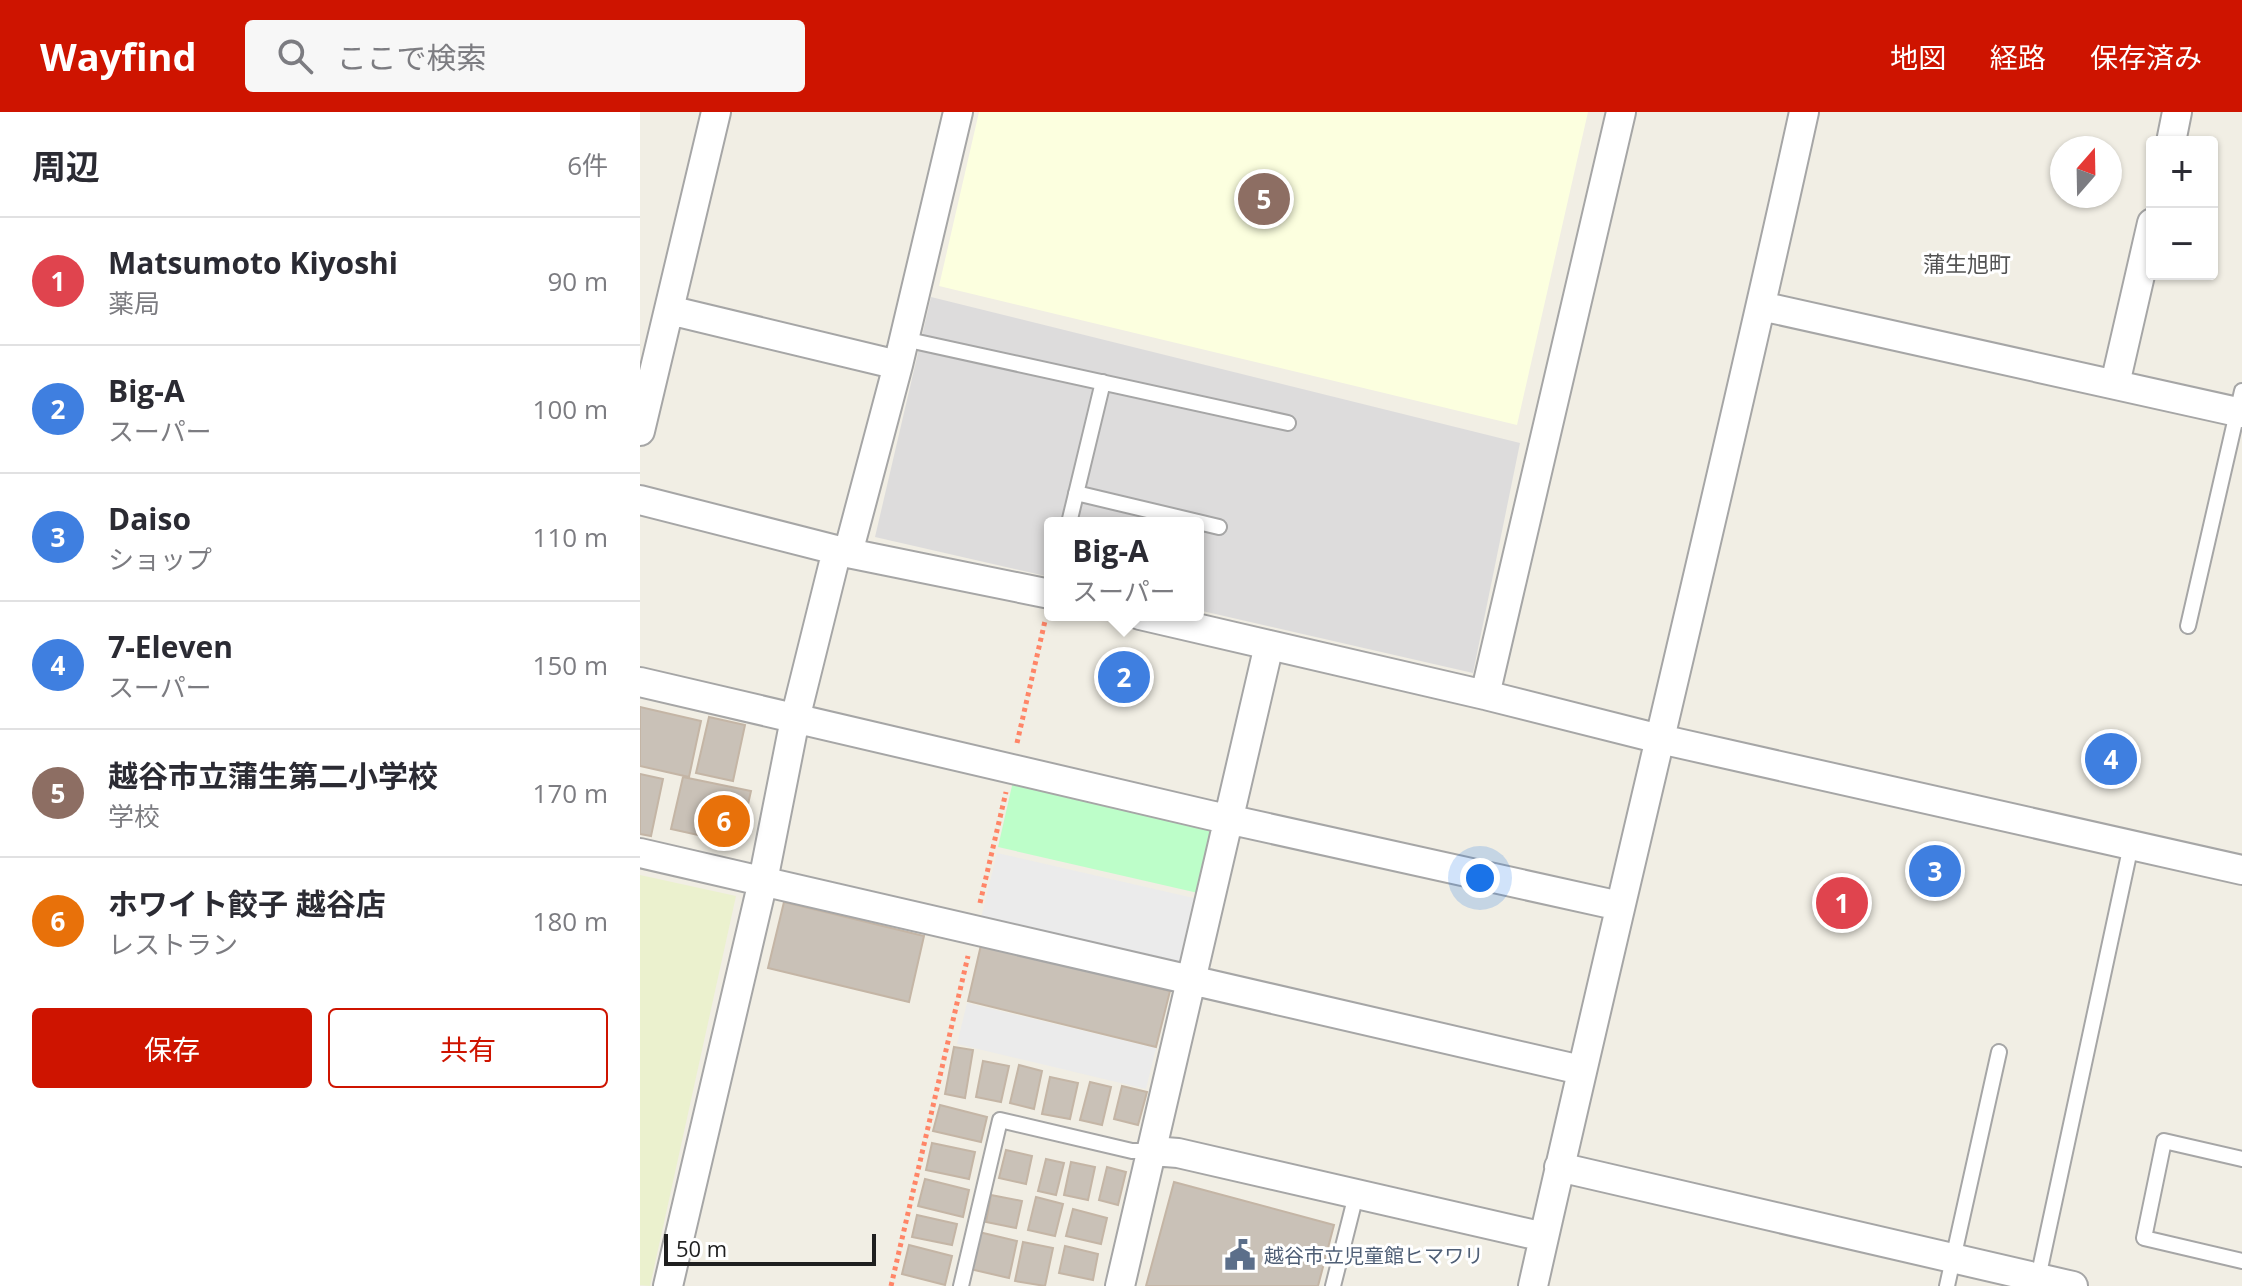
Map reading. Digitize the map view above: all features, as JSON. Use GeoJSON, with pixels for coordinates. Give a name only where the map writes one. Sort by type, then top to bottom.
{"type":"FeatureCollection","features":[{"type":"Feature","properties":{"kind":"street"},"geometry":{"type":"LineString","coordinates":[[640,431],[716,112]]}},
{"type":"Feature","properties":{"kind":"street"},"geometry":{"type":"LineString","coordinates":[[668,1286],[763,881],[795,719],[901,352],[958,112]]}},
{"type":"Feature","properties":{"kind":"street"},"geometry":{"type":"LineString","coordinates":[[1485,695],[1621,112]]}},
{"type":"Feature","properties":{"kind":"street"},"geometry":{"type":"LineString","coordinates":[[1533,1286],[1804,112]]}},
{"type":"Feature","properties":{"kind":"street"},"geometry":{"type":"LineString","coordinates":[[2172,136],[2177,112]]}},
{"type":"Feature","properties":{"kind":"street"},"geometry":{"type":"LineString","coordinates":[[2115,384],[2146,249]]}},
{"type":"Feature","properties":{"kind":"street"},"geometry":{"type":"LineString","coordinates":[[1761,306],[2115,384],[2240,406]]}},
{"type":"Feature","properties":{"kind":"street"},"geometry":{"type":"LineString","coordinates":[[669,310],[901,352]]}},
{"type":"Feature","properties":{"kind":"street"},"geometry":{"type":"LineString","coordinates":[[640,500],[843,551],[1044,593]]}},
{"type":"Feature","properties":{"kind":"street"},"geometry":{"type":"LineString","coordinates":[[1166,621],[1660,739],[2242,870]]}},
{"type":"Feature","properties":{"kind":"street"},"geometry":{"type":"LineString","coordinates":[[1120,1286],[1269,645]]}},
{"type":"Feature","properties":{"kind":"street"},"geometry":{"type":"LineString","coordinates":[[640,682],[1227,819],[1620,906]]}},
{"type":"Feature","properties":{"kind":"street"},"geometry":{"type":"LineString","coordinates":[[640,853],[1581,1070]]}},
{"type":"Feature","properties":{"kind":"street"},"geometry":{"type":"LineString","coordinates":[[1152,1151],[1178,1153],[1544,1237]]}},
{"type":"Feature","properties":{"kind":"street"},"geometry":{"type":"LineString","coordinates":[[1559,1167],[2051,1283]]}},
{"type":"Feature","properties":{"kind":"lane"},"geometry":{"type":"LineString","coordinates":[[901,352],[1103,382],[1288,423]]}},
{"type":"Feature","properties":{"kind":"lane"},"geometry":{"type":"LineString","coordinates":[[1070,517],[1103,382]]}},
{"type":"Feature","properties":{"kind":"lane"},"geometry":{"type":"LineString","coordinates":[[2188,626],[2240,406]]}},
{"type":"Feature","properties":{"kind":"lane"},"geometry":{"type":"LineString","coordinates":[[1076,493],[1177,517]]}},
{"type":"Feature","properties":{"kind":"lane"},"geometry":{"type":"LineString","coordinates":[[1204,523],[1219,527]]}},
{"type":"Feature","properties":{"kind":"lane"},"geometry":{"type":"LineString","coordinates":[[2051,1283],[2131,845]]}},
{"type":"Feature","properties":{"kind":"lane"},"geometry":{"type":"LineString","coordinates":[[1947,1286],[1999,1052]]}},
{"type":"Feature","properties":{"kind":"lane"},"geometry":{"type":"LineString","coordinates":[[961,1286],[1000,1120],[1132,1151],[1152,1151]]}},
{"type":"Feature","properties":{"kind":"lane"},"geometry":{"type":"LineString","coordinates":[[2242,1159],[2164,1141],[2144,1238],[2242,1261]]}},
{"type":"Feature","properties":{"kind":"lane"},"geometry":{"type":"LineString","coordinates":[[1333,1286],[1356,1195]]}},
{"type":"Feature","properties":{"kind":"shaded area"},"geometry":{"type":"Polygon","coordinates":[[[979,112],[1588,112],[1517,425],[939,286],[979,112]]]}},
{"type":"Feature","properties":{"kind":"shaded area"},"geometry":{"type":"Polygon","coordinates":[[[931,297],[1520,443],[1473,673],[1204,611],[1204,517],[1044,517],[1044,576],[875,537],[931,297]]]}},
{"type":"Feature","properties":{"kind":"shaded area"},"geometry":{"type":"Polygon","coordinates":[[[997,853],[1198,899],[1184,962],[1171,968],[980,922],[997,853]]]}},
{"type":"Feature","properties":{"kind":"shaded area"},"geometry":{"type":"Polygon","coordinates":[[[640,875],[736,896],[650,1286],[640,1285],[640,875]]]}},
{"type":"Feature","properties":{"kind":"shaded area"},"geometry":{"type":"Polygon","coordinates":[[[967,1003],[1156,1048],[1146,1089],[957,1044],[967,1003]]]}},
{"type":"Feature","properties":{"kind":"green space"},"geometry":{"type":"Polygon","coordinates":[[[1014,777],[1213,830],[1198,893],[998,847],[1014,777]]]}},
{"type":"Feature","properties":{"kind":"building"},"geometry":{"type":"Polygon","coordinates":[[[640,707],[701,721],[689,777],[640,766],[640,707]]]}},
{"type":"Feature","properties":{"kind":"building"},"geometry":{"type":"Polygon","coordinates":[[[709,717],[745,725],[733,781],[696,773],[709,717]]]}},
{"type":"Feature","properties":{"kind":"building"},"geometry":{"type":"Polygon","coordinates":[[[640,774],[663,779],[651,836],[640,834],[640,774]]]}},
{"type":"Feature","properties":{"kind":"building"},"geometry":{"type":"Polygon","coordinates":[[[683,777],[751,791],[739,844],[671,829],[683,777]]]}},
{"type":"Feature","properties":{"kind":"building"},"geometry":{"type":"Polygon","coordinates":[[[784,902],[924,936],[909,1002],[768,968],[784,902]]]}},
{"type":"Feature","properties":{"kind":"building"},"geometry":{"type":"Polygon","coordinates":[[[981,945],[1170,991],[1156,1047],[968,1001],[981,945]]]}},
{"type":"Feature","properties":{"kind":"building"},"geometry":{"type":"Polygon","coordinates":[[[954,1047],[973,1050],[965,1098],[945,1094],[954,1047]]]}},
{"type":"Feature","properties":{"kind":"building"},"geometry":{"type":"Polygon","coordinates":[[[983,1061],[1009,1066],[1001,1102],[976,1097],[983,1061]]]}},
{"type":"Feature","properties":{"kind":"building"},"geometry":{"type":"Polygon","coordinates":[[[1019,1065],[1042,1071],[1034,1109],[1010,1103],[1019,1065]]]}},
{"type":"Feature","properties":{"kind":"building"},"geometry":{"type":"Polygon","coordinates":[[[1050,1077],[1078,1083],[1070,1119],[1042,1114],[1050,1077]]]}},
{"type":"Feature","properties":{"kind":"building"},"geometry":{"type":"Polygon","coordinates":[[[1090,1082],[1111,1087],[1102,1125],[1080,1120],[1090,1082]]]}},
{"type":"Feature","properties":{"kind":"building"},"geometry":{"type":"Polygon","coordinates":[[[1122,1086],[1147,1092],[1138,1125],[1114,1119],[1122,1086]]]}},
{"type":"Feature","properties":{"kind":"building"},"geometry":{"type":"Polygon","coordinates":[[[940,1105],[987,1117],[981,1142],[933,1131],[940,1105]]]}},
{"type":"Feature","properties":{"kind":"building"},"geometry":{"type":"Polygon","coordinates":[[[932,1143],[975,1152],[969,1179],[926,1170],[932,1143]]]}},
{"type":"Feature","properties":{"kind":"building"},"geometry":{"type":"Polygon","coordinates":[[[1006,1150],[1032,1156],[1026,1184],[999,1178],[1006,1150]]]}},
{"type":"Feature","properties":{"kind":"building"},"geometry":{"type":"Polygon","coordinates":[[[1046,1159],[1064,1163],[1056,1195],[1038,1191],[1046,1159]]]}},
{"type":"Feature","properties":{"kind":"building"},"geometry":{"type":"Polygon","coordinates":[[[1071,1162],[1095,1167],[1088,1200],[1064,1195],[1071,1162]]]}},
{"type":"Feature","properties":{"kind":"building"},"geometry":{"type":"Polygon","coordinates":[[[1107,1167],[1126,1172],[1118,1205],[1099,1200],[1107,1167]]]}},
{"type":"Feature","properties":{"kind":"building"},"geometry":{"type":"Polygon","coordinates":[[[925,1179],[969,1190],[963,1217],[918,1206],[925,1179]]]}},
{"type":"Feature","properties":{"kind":"building","name":"越谷市立児童館ヒマワリ"},"geometry":{"type":"Polygon","coordinates":[[[1174,1182],[1334,1225],[1318,1286],[1146,1286],[1174,1182]]]}},
{"type":"Feature","properties":{"kind":"building"},"geometry":{"type":"Polygon","coordinates":[[[991,1195],[1022,1201],[1016,1228],[986,1222],[991,1195]]]}},
{"type":"Feature","properties":{"kind":"building"},"geometry":{"type":"Polygon","coordinates":[[[1036,1197],[1063,1204],[1055,1236],[1028,1230],[1036,1197]]]}},
{"type":"Feature","properties":{"kind":"building"},"geometry":{"type":"Polygon","coordinates":[[[1073,1209],[1107,1218],[1101,1244],[1066,1236],[1073,1209]]]}},
{"type":"Feature","properties":{"kind":"building"},"geometry":{"type":"Polygon","coordinates":[[[917,1215],[957,1224],[952,1245],[912,1237],[917,1215]]]}},
{"type":"Feature","properties":{"kind":"building"},"geometry":{"type":"Polygon","coordinates":[[[979,1232],[1017,1241],[1009,1278],[970,1269],[979,1232]]]}},
{"type":"Feature","properties":{"kind":"building"},"geometry":{"type":"Polygon","coordinates":[[[1023,1242],[1053,1248],[1045,1286],[1015,1281],[1023,1242]]]}},
{"type":"Feature","properties":{"kind":"building"},"geometry":{"type":"Polygon","coordinates":[[[909,1245],[952,1256],[945,1285],[902,1274],[909,1245]]]}},
{"type":"Feature","properties":{"kind":"building"},"geometry":{"type":"Polygon","coordinates":[[[1065,1246],[1098,1254],[1093,1280],[1059,1273],[1065,1246]]]}},
{"type":"Feature","properties":{"kind":"place","name":"越谷市立蒲生第二小学校"},"geometry":{"type":"Point","coordinates":[1264,199]}},
{"type":"Feature","properties":{"kind":"place","name":"Big-A"},"geometry":{"type":"Point","coordinates":[1124,677]}},
{"type":"Feature","properties":{"kind":"place","name":"7-Eleven"},"geometry":{"type":"Point","coordinates":[2111,759]}},
{"type":"Feature","properties":{"kind":"place","name":"ホワイト餃子 越谷店"},"geometry":{"type":"Point","coordinates":[724,821]}},
{"type":"Feature","properties":{"kind":"place","name":"Daiso"},"geometry":{"type":"Point","coordinates":[1935,871]}},
{"type":"Feature","properties":{"kind":"place","name":"Matsumoto Kiyoshi"},"geometry":{"type":"Point","coordinates":[1842,903]}},
{"type":"Feature","properties":{"kind":"place","name":"越谷市立児童館ヒマワリ"},"geometry":{"type":"Point","coordinates":[1240,1255]}},
{"type":"Feature","properties":{"kind":"district","name":"蒲生旭町"},"geometry":{"type":"Point","coordinates":[1967,263]}}]}
